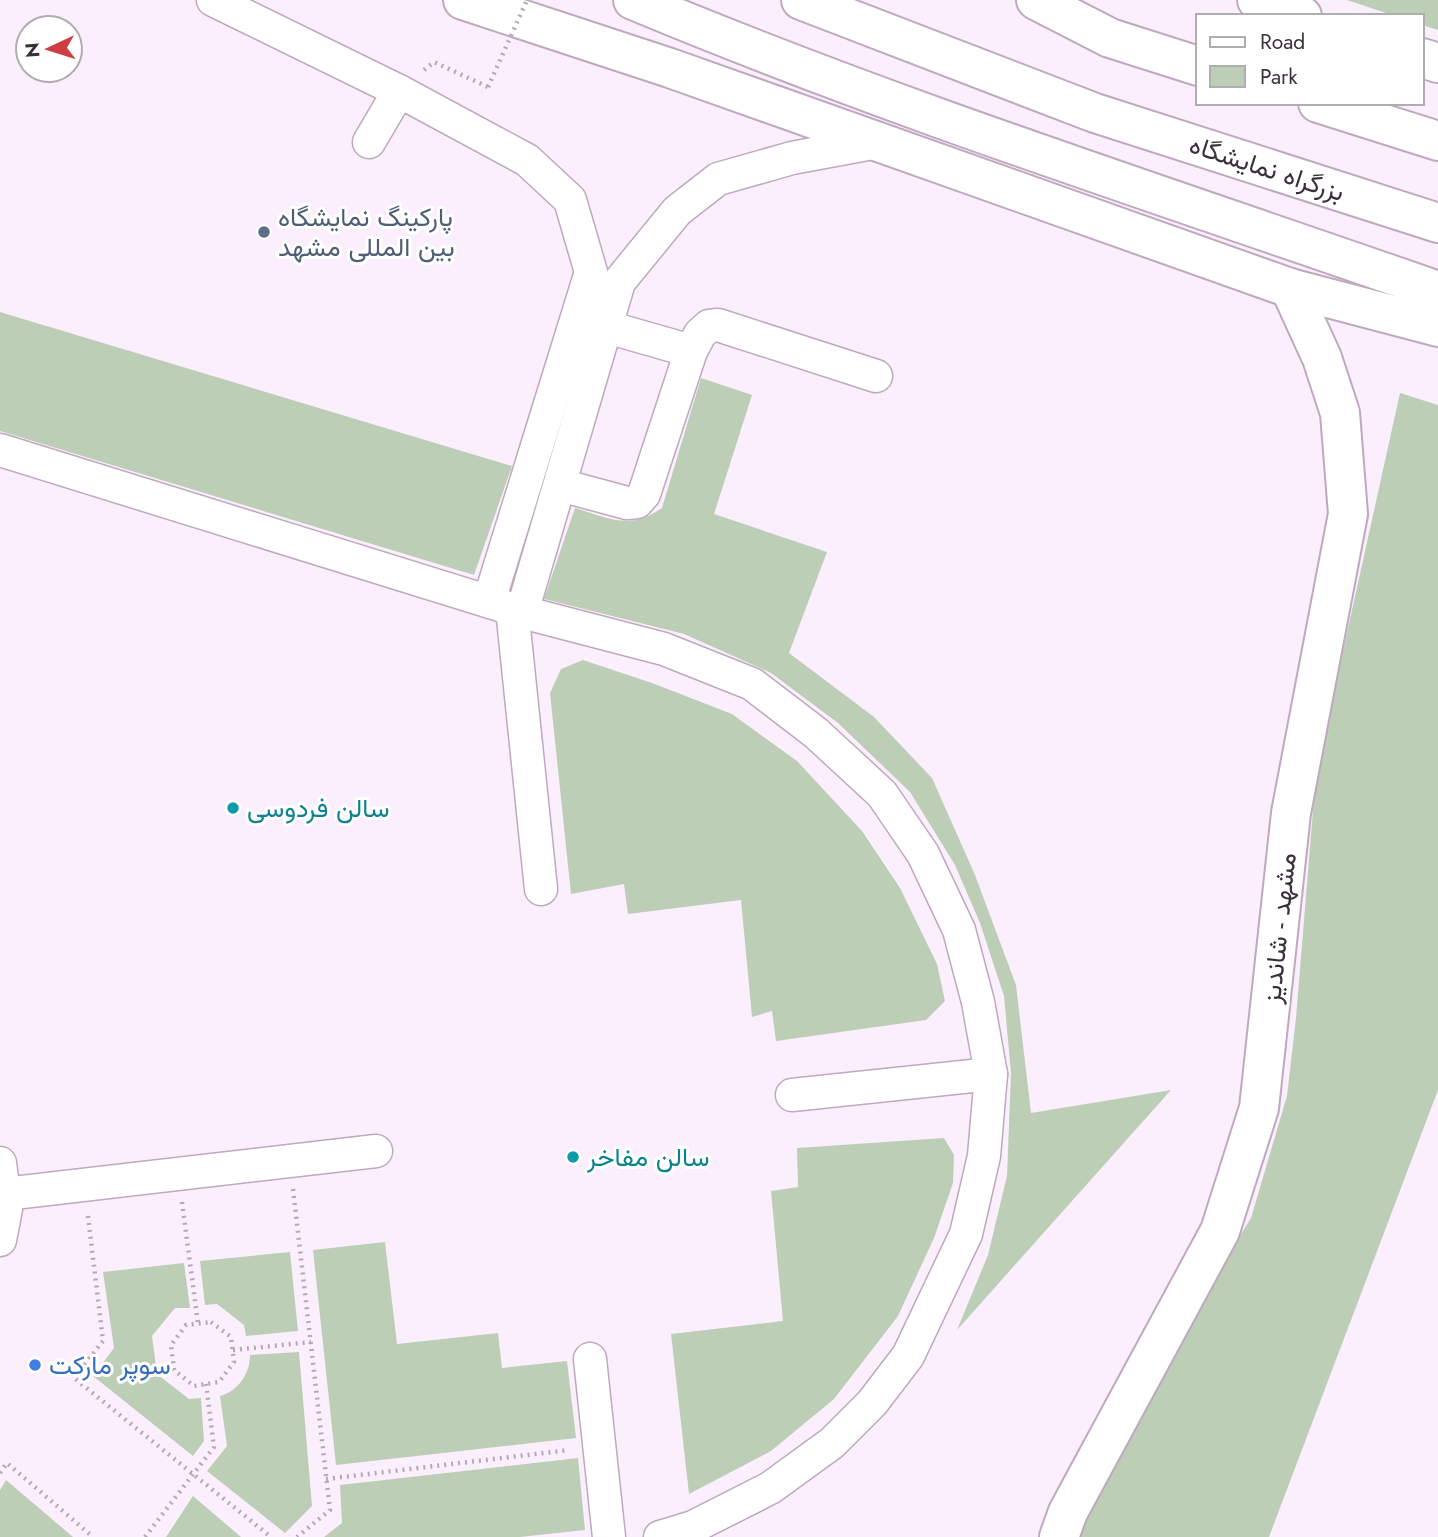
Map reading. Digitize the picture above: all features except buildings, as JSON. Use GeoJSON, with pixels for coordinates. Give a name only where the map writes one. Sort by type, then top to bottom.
{"type":"FeatureCollection","features":[{"type":"Feature","properties":{"kind":"main road"},"geometry":{"type":"LineString","coordinates":[[463,0],[670,68],[1290,288],[1438,327]]}},
{"type":"Feature","properties":{"kind":"main road"},"geometry":{"type":"LineString","coordinates":[[634,0],[701,29],[962,126],[1438,291]]}},
{"type":"Feature","properties":{"kind":"main road","name":"بزرگراه نمایشگاه"},"geometry":{"type":"LineString","coordinates":[[801,0],[1095,113],[1438,223]]}},
{"type":"Feature","properties":{"kind":"main road"},"geometry":{"type":"LineString","coordinates":[[1010,0],[1110,38],[1196,65]]}},
{"type":"Feature","properties":{"kind":"main road"},"geometry":{"type":"LineString","coordinates":[[1036,0],[1110,38]]}},
{"type":"Feature","properties":{"kind":"main road"},"geometry":{"type":"LineString","coordinates":[[1257,0],[1296,14]]}},
{"type":"Feature","properties":{"kind":"main road"},"geometry":{"type":"LineString","coordinates":[[1324,105],[1438,141]]}},
{"type":"Feature","properties":{"kind":"main road","name":"مشهد - شاندیز"},"geometry":{"type":"LineString","coordinates":[[1059,1537],[1068,1512],[1220,1231],[1259,1108],[1291,813],[1348,514],[1340,414],[1322,358],[1290,288]]}},
{"type":"Feature","properties":{"kind":"street"},"geometry":{"type":"LineString","coordinates":[[213,0],[399,91],[527,160],[570,200],[605,277],[607,327],[560,485],[508,607]]}},
{"type":"Feature","properties":{"kind":"street"},"geometry":{"type":"LineString","coordinates":[[369,142],[399,91]]}},
{"type":"Feature","properties":{"kind":"street"},"geometry":{"type":"LineString","coordinates":[[541,889],[508,607],[605,277],[718,179],[792,158],[878,142]]}},
{"type":"Feature","properties":{"kind":"street"},"geometry":{"type":"LineString","coordinates":[[560,485],[627,503],[637,502],[644,494],[691,351],[700,334],[709,326],[718,325],[876,376]]}},
{"type":"Feature","properties":{"kind":"street"},"geometry":{"type":"LineString","coordinates":[[607,327],[691,351]]}},
{"type":"Feature","properties":{"kind":"street"},"geometry":{"type":"LineString","coordinates":[[0,450],[508,607],[664,649],[752,684],[816,733],[882,794],[923,854],[959,930],[978,1002],[991,1074],[984,1156],[966,1234],[908,1356],[872,1403],[832,1443],[770,1488],[693,1527],[660,1537]]}},
{"type":"Feature","properties":{"kind":"street"},"geometry":{"type":"LineString","coordinates":[[792,1095],[991,1074]]}},
{"type":"Feature","properties":{"kind":"street"},"geometry":{"type":"LineString","coordinates":[[5,1194],[376,1150]]}},
{"type":"Feature","properties":{"kind":"street"},"geometry":{"type":"LineString","coordinates":[[0,1163],[6,1209],[0,1241]]}},
{"type":"Feature","properties":{"kind":"street"},"geometry":{"type":"LineString","coordinates":[[590,1359],[609,1537]]}},
{"type":"Feature","properties":{"kind":"path"},"geometry":{"type":"LineString","coordinates":[[434,62],[488,86],[527,0]]}},
{"type":"Feature","properties":{"kind":"path"},"geometry":{"type":"LineString","coordinates":[[290,1160],[330,1510],[298,1537]]}},
{"type":"Feature","properties":{"kind":"path"},"geometry":{"type":"LineString","coordinates":[[179,1173],[198,1324]]}},
{"type":"Feature","properties":{"kind":"path"},"geometry":{"type":"LineString","coordinates":[[84,1185],[103,1341],[74,1378],[271,1537]]}},
{"type":"Feature","properties":{"kind":"path"},"geometry":{"type":"LineString","coordinates":[[211,1322],[231,1337],[233,1350],[234,1362],[219,1382],[194,1386],[174,1370],[171,1345],[186,1325],[211,1322]]}},
{"type":"Feature","properties":{"kind":"path"},"geometry":{"type":"LineString","coordinates":[[233,1350],[311,1342]]}},
{"type":"Feature","properties":{"kind":"path"},"geometry":{"type":"LineString","coordinates":[[145,1537],[214,1447],[206,1384]]}},
{"type":"Feature","properties":{"kind":"path"},"geometry":{"type":"LineString","coordinates":[[327,1479],[600,1447]]}},
{"type":"Feature","properties":{"kind":"path"},"geometry":{"type":"LineString","coordinates":[[0,1473],[7,1463],[93,1537]]}},
{"type":"Feature","properties":{"kind":"green space"},"geometry":{"type":"Polygon","coordinates":[[[1347,0],[1438,0],[1438,30],[1424,26],[1424,14],[1389,14],[1347,0]]]}},
{"type":"Feature","properties":{"kind":"green space"},"geometry":{"type":"Polygon","coordinates":[[[0,312],[512,466],[474,575],[0,431],[0,312]]]}},
{"type":"Feature","properties":{"kind":"green space"},"geometry":{"type":"Polygon","coordinates":[[[701,378],[752,395],[714,514],[827,552],[789,653],[874,717],[932,778],[975,875],[1016,985],[1031,1113],[1171,1090],[957,1330],[988,1255],[1007,1176],[1011,1073],[1004,996],[980,923],[955,865],[910,792],[838,723],[771,673],[684,634],[544,599],[575,508],[629,521],[650,515],[662,508],[701,378]]]}},
{"type":"Feature","properties":{"kind":"green space"},"geometry":{"type":"Polygon","coordinates":[[[1400,393],[1438,405],[1438,1090],[1269,1537],[1076,1537],[1194,1309],[1251,1218],[1287,1096],[1316,773],[1400,393]]]}},
{"type":"Feature","properties":{"kind":"green space"},"geometry":{"type":"Polygon","coordinates":[[[583,660],[732,714],[797,761],[862,831],[900,888],[937,964],[945,1001],[926,1020],[776,1041],[772,1011],[752,1017],[741,900],[628,914],[624,884],[571,894],[550,693],[561,669],[583,660]]]}},
{"type":"Feature","properties":{"kind":"green space"},"geometry":{"type":"Polygon","coordinates":[[[944,1138],[954,1155],[953,1183],[934,1238],[898,1316],[834,1399],[771,1451],[689,1494],[671,1334],[783,1321],[771,1191],[798,1187],[797,1148],[944,1138]]]}},
{"type":"Feature","properties":{"kind":"green space"},"geometry":{"type":"Polygon","coordinates":[[[385,1242],[397,1344],[498,1333],[502,1368],[567,1361],[576,1438],[336,1465],[313,1250],[385,1242]]]}},
{"type":"Feature","properties":{"kind":"green space"},"geometry":{"type":"Polygon","coordinates":[[[290,1252],[298,1331],[246,1336],[244,1325],[217,1304],[205,1305],[200,1261],[290,1252]]]}},
{"type":"Feature","properties":{"kind":"green space"},"geometry":{"type":"Polygon","coordinates":[[[184,1263],[190,1308],[175,1308],[152,1336],[157,1374],[189,1399],[201,1398],[204,1441],[193,1456],[93,1376],[114,1348],[103,1272],[184,1263]]]}},
{"type":"Feature","properties":{"kind":"green space"},"geometry":{"type":"Polygon","coordinates":[[[299,1352],[312,1506],[285,1533],[207,1471],[227,1446],[220,1396],[242,1381],[248,1369],[250,1355],[299,1352]]]}},
{"type":"Feature","properties":{"kind":"green space"},"geometry":{"type":"Polygon","coordinates":[[[578,1458],[585,1530],[520,1537],[324,1537],[342,1523],[340,1485],[578,1458]]]}},
{"type":"Feature","properties":{"kind":"green space"},"geometry":{"type":"Polygon","coordinates":[[[6,1480],[73,1537],[0,1537],[0,1490],[6,1480]]]}},
{"type":"Feature","properties":{"kind":"green space"},"geometry":{"type":"Polygon","coordinates":[[[193,1496],[241,1537],[166,1537],[193,1496]]]}},
{"type":"Feature","properties":{"kind":"place","name":"پارکینگ نمایشگاه بین المللی مشهد"},"geometry":{"type":"Point","coordinates":[264,232]}},
{"type":"Feature","properties":{"kind":"place","name":"سالن فردوسی"},"geometry":{"type":"Point","coordinates":[233,808]}},
{"type":"Feature","properties":{"kind":"place","name":"سالن مفاخر"},"geometry":{"type":"Point","coordinates":[573,1157]}},
{"type":"Feature","properties":{"kind":"place","name":"سوپر مارکت"},"geometry":{"type":"Point","coordinates":[35,1365]}}]}
